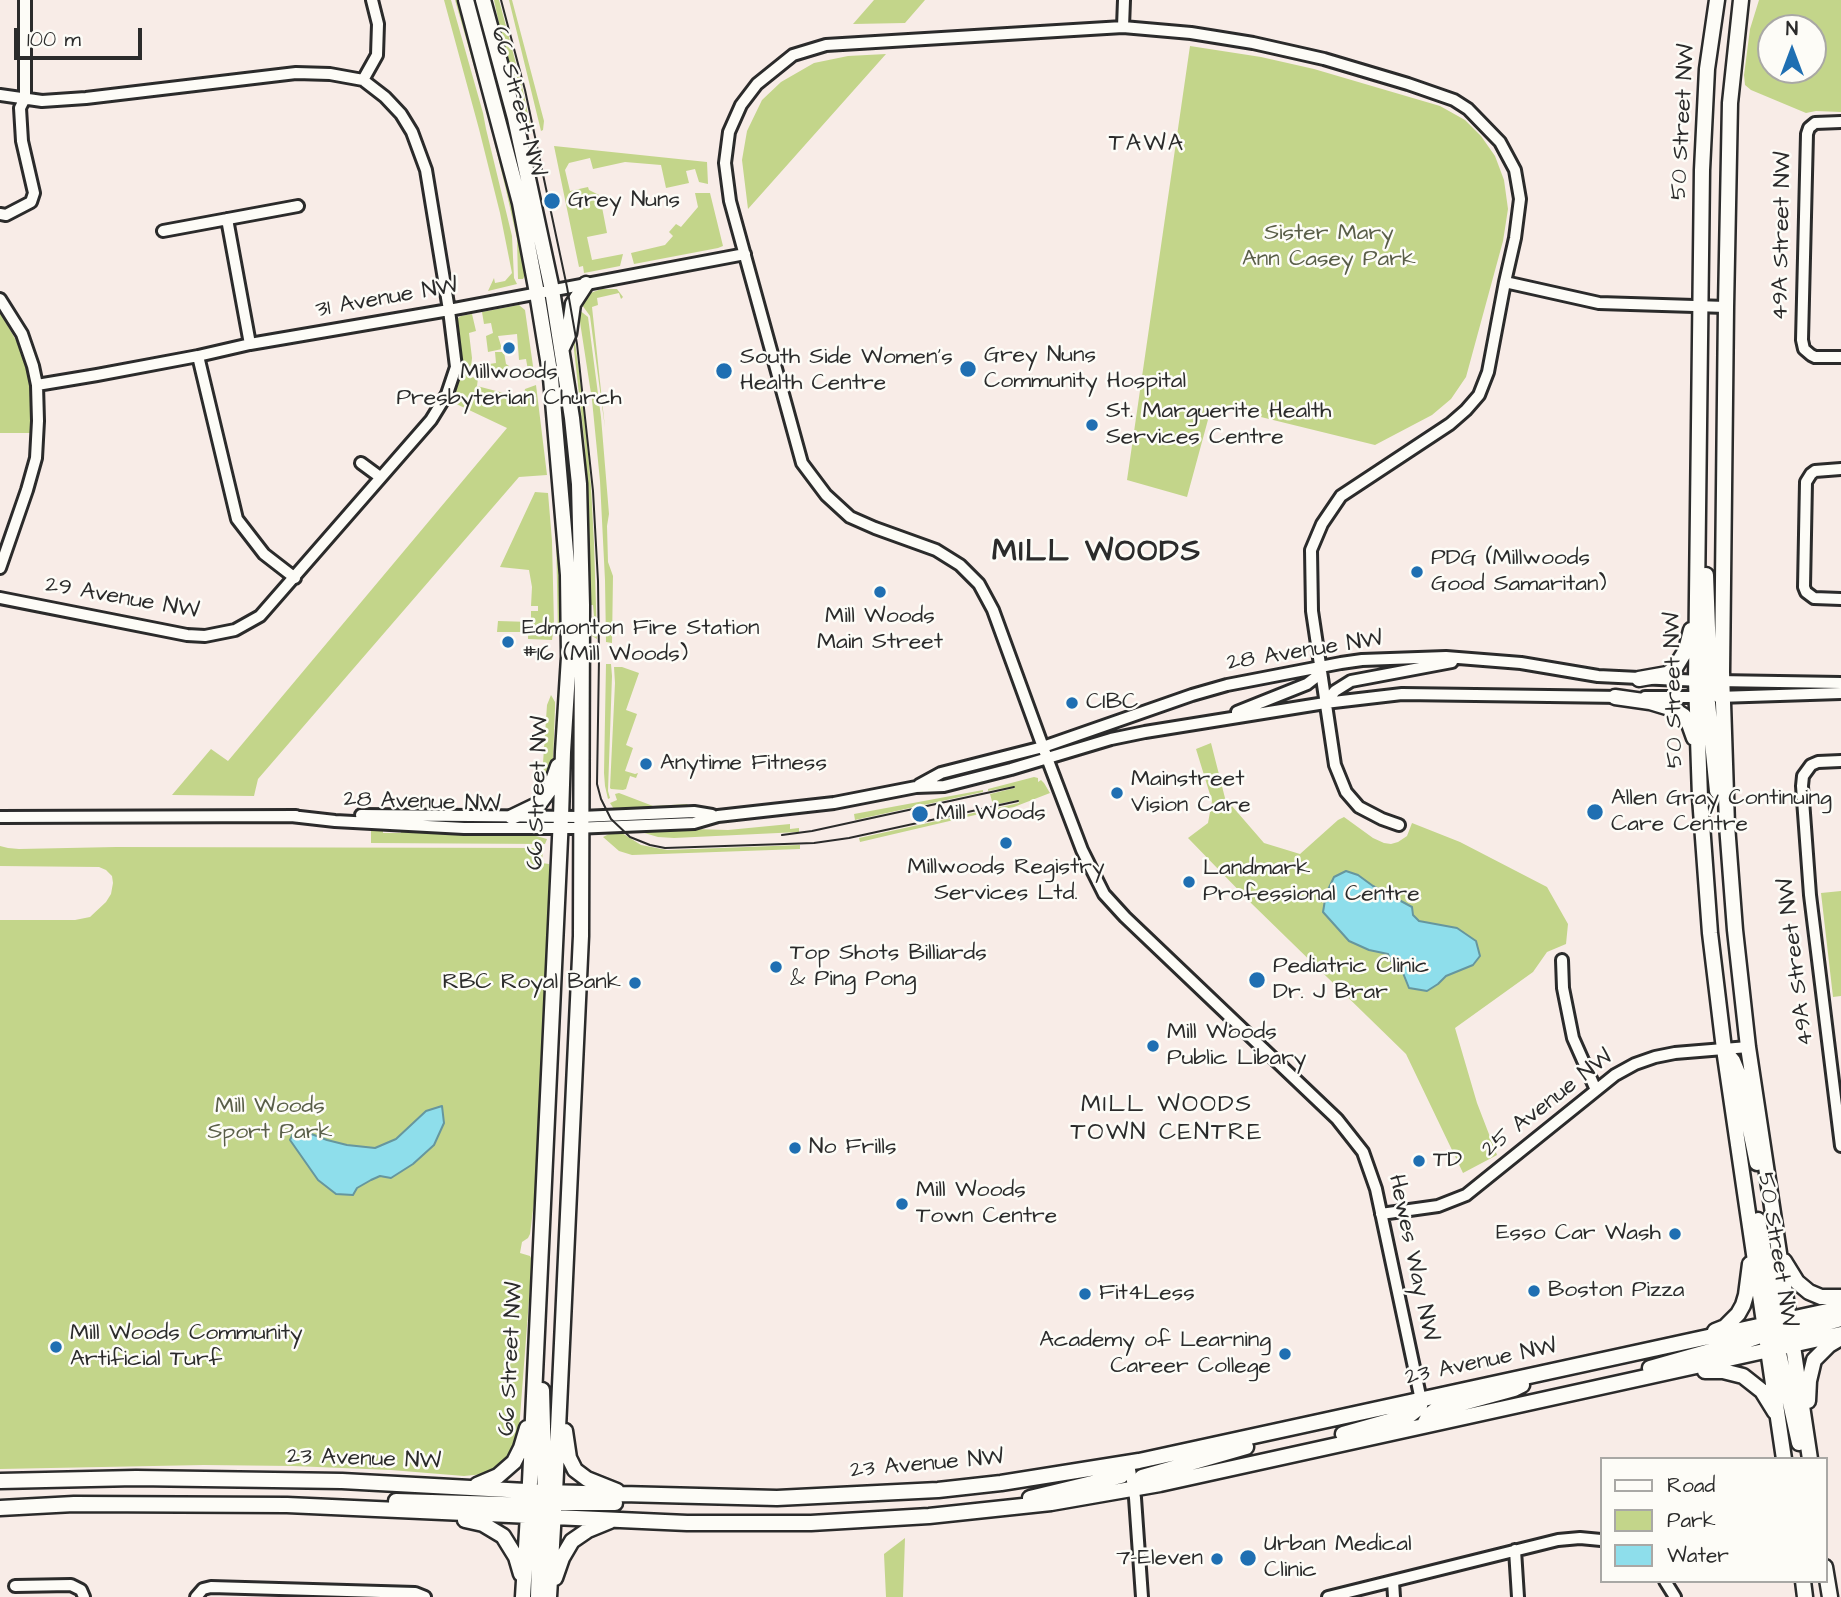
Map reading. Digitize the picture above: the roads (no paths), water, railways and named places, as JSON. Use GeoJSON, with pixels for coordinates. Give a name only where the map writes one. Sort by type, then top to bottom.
{"type":"FeatureCollection","features":[{"type":"Feature","properties":{"kind":"main road","name":"66 Street NW"},"geometry":{"type":"LineString","coordinates":[[466,0],[520,203],[537,293],[551,378],[566,543],[569,627],[562,751],[572,822],[578,1012],[559,1395],[542,1504],[523,1590]]}},
{"type":"Feature","properties":{"kind":"main road","name":"66 Street NW"},"geometry":{"type":"LineString","coordinates":[[484,0],[515,118],[552,290],[579,484],[583,628],[532,1413],[542,1504],[545,1594]]}},
{"type":"Feature","properties":{"kind":"main road","name":"50 Street NW"},"geometry":{"type":"LineString","coordinates":[[1717,0],[1707,69],[1702,170],[1697,580],[1748,1047],[1778,1251],[1778,1416],[1784,1457]]}},
{"type":"Feature","properties":{"kind":"main road"},"geometry":{"type":"LineString","coordinates":[[1735,0],[1736,38]]}},
{"type":"Feature","properties":{"kind":"main road","name":"50 Street NW"},"geometry":{"type":"LineString","coordinates":[[1741,0],[1730,103],[1726,307],[1709,689],[1698,753],[1710,933],[1753,1252],[1779,1335],[1806,1433],[1810,1457]]}},
{"type":"Feature","properties":{"kind":"main road"},"geometry":{"type":"LineString","coordinates":[[562,349],[569,333],[573,306],[586,284]]}},
{"type":"Feature","properties":{"kind":"main road"},"geometry":{"type":"LineString","coordinates":[[1698,511],[1706,569],[1709,689]]}},
{"type":"Feature","properties":{"kind":"main road"},"geometry":{"type":"LineString","coordinates":[[1639,679],[1667,674],[1677,665],[1686,650],[1692,626],[1697,580]]}},
{"type":"Feature","properties":{"kind":"main road"},"geometry":{"type":"LineString","coordinates":[[1615,697],[1650,702],[1680,713],[1689,724],[1698,753]]}},
{"type":"Feature","properties":{"kind":"main road"},"geometry":{"type":"LineString","coordinates":[[566,702],[572,716],[572,822]]}},
{"type":"Feature","properties":{"kind":"main road"},"geometry":{"type":"LineString","coordinates":[[512,817],[544,799],[550,789],[562,751]]}},
{"type":"Feature","properties":{"kind":"main road"},"geometry":{"type":"LineString","coordinates":[[1724,1049],[1738,1073],[1755,1153],[1772,1204]]}},
{"type":"Feature","properties":{"kind":"main road"},"geometry":{"type":"LineString","coordinates":[[1739,1157],[1758,1220],[1802,1457]]}},
{"type":"Feature","properties":{"kind":"main road"},"geometry":{"type":"LineString","coordinates":[[1778,1251],[1789,1271],[1805,1290],[1822,1297],[1841,1297]]}},
{"type":"Feature","properties":{"kind":"main road"},"geometry":{"type":"LineString","coordinates":[[1692,1341],[1725,1327],[1738,1314],[1746,1295],[1753,1252]]}},
{"type":"Feature","properties":{"kind":"main road","name":"23 Avenue NW"},"geometry":{"type":"LineString","coordinates":[[0,1481],[267,1479],[465,1487],[614,1519],[687,1523],[811,1523],[929,1516],[1051,1503],[1133,1489],[1679,1370],[1779,1335],[1841,1308]]}},
{"type":"Feature","properties":{"kind":"main road"},"geometry":{"type":"LineString","coordinates":[[1599,1388],[1624,1375],[1841,1319]]}},
{"type":"Feature","properties":{"kind":"main road","name":"23 Avenue NW"},"geometry":{"type":"LineString","coordinates":[[0,1508],[74,1504],[171,1504],[287,1505],[426,1511],[542,1504],[624,1494],[777,1498],[946,1489],[1129,1463],[1692,1341],[1779,1335],[1841,1336]]}},
{"type":"Feature","properties":{"kind":"main road"},"geometry":{"type":"LineString","coordinates":[[1806,1433],[1807,1391],[1814,1360],[1841,1336]]}},
{"type":"Feature","properties":{"kind":"main road"},"geometry":{"type":"LineString","coordinates":[[534,1362],[542,1382],[542,1504]]}},
{"type":"Feature","properties":{"kind":"main road"},"geometry":{"type":"LineString","coordinates":[[1679,1370],[1723,1371],[1743,1376],[1762,1391],[1778,1416]]}},
{"type":"Feature","properties":{"kind":"main road"},"geometry":{"type":"LineString","coordinates":[[1423,1426],[1434,1411],[1514,1389],[1551,1372]]}},
{"type":"Feature","properties":{"kind":"main road"},"geometry":{"type":"LineString","coordinates":[[559,1395],[565,1443],[575,1470],[587,1479],[624,1494]]}},
{"type":"Feature","properties":{"kind":"main road"},"geometry":{"type":"LineString","coordinates":[[1295,1453],[1341,1435],[1410,1415],[1419,1408],[1422,1400]]}},
{"type":"Feature","properties":{"kind":"main road"},"geometry":{"type":"LineString","coordinates":[[465,1487],[498,1476],[514,1462],[532,1413]]}},
{"type":"Feature","properties":{"kind":"main road"},"geometry":{"type":"LineString","coordinates":[[1133,1489],[1142,1477],[1255,1444],[1296,1427]]}},
{"type":"Feature","properties":{"kind":"main road"},"geometry":{"type":"LineString","coordinates":[[989,1510],[1121,1476],[1129,1463]]}},
{"type":"Feature","properties":{"kind":"main road"},"geometry":{"type":"LineString","coordinates":[[361,1508],[388,1502],[415,1501],[678,1504],[777,1498]]}},
{"type":"Feature","properties":{"kind":"main road"},"geometry":{"type":"LineString","coordinates":[[426,1511],[473,1521],[498,1531],[516,1557],[523,1590]]}},
{"type":"Feature","properties":{"kind":"main road"},"geometry":{"type":"LineString","coordinates":[[545,1594],[572,1541],[588,1530],[614,1519]]}},
{"type":"Feature","properties":{"kind":"main road"},"geometry":{"type":"LineString","coordinates":[[1827,1579],[1830,1597]]}},
{"type":"Feature","properties":{"kind":"street"},"geometry":{"type":"LineString","coordinates":[[0,214],[6,215],[31,202],[34,193],[22,141],[20,108],[25,98],[25,0]]}},
{"type":"Feature","properties":{"kind":"street"},"geometry":{"type":"LineString","coordinates":[[0,95],[42,101],[86,98],[296,74],[330,74],[363,80],[377,55],[378,24],[372,0]]}},
{"type":"Feature","properties":{"kind":"street"},"geometry":{"type":"LineString","coordinates":[[1123,27],[1124,0]]}},
{"type":"Feature","properties":{"kind":"street","name":"Hewes Way NW"},"geometry":{"type":"LineString","coordinates":[[1399,825],[1359,807],[1346,792],[1335,765],[1312,611],[1311,550],[1322,524],[1341,496],[1450,424],[1479,395],[1488,372],[1515,238],[1520,199],[1515,170],[1500,142],[1461,104],[1408,83],[1324,59],[1253,43],[1191,33],[1123,27],[826,45],[793,55],[757,83],[741,105],[729,132],[725,163],[730,201],[802,463],[826,495],[850,517],[936,550],[960,565],[979,584],[993,610],[1086,859],[1104,894],[1291,1074],[1349,1133],[1363,1153],[1370,1169],[1381,1214],[1422,1400],[1423,1426]]}},
{"type":"Feature","properties":{"kind":"street","name":"29 Avenue NW"},"geometry":{"type":"LineString","coordinates":[[0,598],[187,635],[205,636],[228,632],[260,616],[436,413],[447,394],[456,367],[426,170],[412,132],[401,114],[363,80]]}},
{"type":"Feature","properties":{"kind":"street","name":"49A Street NW"},"geometry":{"type":"LineString","coordinates":[[1841,122],[1818,122],[1809,128],[1806,139],[1802,340],[1807,353],[1815,357],[1841,357]]}},
{"type":"Feature","properties":{"kind":"street"},"geometry":{"type":"LineString","coordinates":[[163,231],[298,206]]}},
{"type":"Feature","properties":{"kind":"street"},"geometry":{"type":"LineString","coordinates":[[227,219],[250,344]]}},
{"type":"Feature","properties":{"kind":"street","name":"31 Avenue NW"},"geometry":{"type":"LineString","coordinates":[[37,385],[745,254]]}},
{"type":"Feature","properties":{"kind":"street"},"geometry":{"type":"LineString","coordinates":[[1505,282],[1599,303],[1726,307]]}},
{"type":"Feature","properties":{"kind":"street"},"geometry":{"type":"LineString","coordinates":[[0,299],[22,334],[37,385],[38,421],[36,458],[0,568]]}},
{"type":"Feature","properties":{"kind":"street"},"geometry":{"type":"LineString","coordinates":[[198,356],[237,519],[264,554],[295,578]]}},
{"type":"Feature","properties":{"kind":"street"},"geometry":{"type":"LineString","coordinates":[[360,463],[380,477]]}},
{"type":"Feature","properties":{"kind":"street"},"geometry":{"type":"LineString","coordinates":[[1841,469],[1819,470],[1808,478],[1805,488],[1804,587],[1810,596],[1818,599],[1841,599]]}},
{"type":"Feature","properties":{"kind":"street"},"geometry":{"type":"LineString","coordinates":[[1325,703],[1335,691],[1351,681],[1474,658]]}},
{"type":"Feature","properties":{"kind":"street","name":"28 Avenue NW"},"geometry":{"type":"LineString","coordinates":[[916,787],[941,773],[1043,747],[1227,685],[1362,660],[1474,658],[1709,689],[1841,693]]}},
{"type":"Feature","properties":{"kind":"street"},"geometry":{"type":"LineString","coordinates":[[1215,721],[1307,684],[1316,677],[1321,667]]}},
{"type":"Feature","properties":{"kind":"street","name":"28 Avenue NW"},"geometry":{"type":"LineString","coordinates":[[291,816],[464,828],[572,822],[694,823],[718,816],[834,803],[916,787],[944,786],[1111,739],[1325,703],[1402,694],[1615,697],[1709,689],[1841,683]]}},
{"type":"Feature","properties":{"kind":"street","name":"49A Street NW"},"geometry":{"type":"LineString","coordinates":[[1841,761],[1814,763],[1805,772],[1801,786],[1810,895],[1841,1146]]}},
{"type":"Feature","properties":{"kind":"street","name":"28 Avenue NW"},"geometry":{"type":"LineString","coordinates":[[0,817],[330,814],[512,817],[572,822]]}},
{"type":"Feature","properties":{"kind":"street"},"geometry":{"type":"LineString","coordinates":[[1562,960],[1563,988],[1573,1038],[1596,1090]]}},
{"type":"Feature","properties":{"kind":"street","name":"25 Avenue NW"},"geometry":{"type":"LineString","coordinates":[[1381,1214],[1438,1206],[1466,1195],[1615,1075],[1635,1064],[1675,1053],[1748,1047]]}},
{"type":"Feature","properties":{"kind":"street"},"geometry":{"type":"LineString","coordinates":[[1129,1463],[1142,1597]]}},
{"type":"Feature","properties":{"kind":"street"},"geometry":{"type":"LineString","coordinates":[[1328,1597],[1571,1538],[1600,1540]]}},
{"type":"Feature","properties":{"kind":"street"},"geometry":{"type":"LineString","coordinates":[[1516,1550],[1518,1597]]}},
{"type":"Feature","properties":{"kind":"street"},"geometry":{"type":"LineString","coordinates":[[1393,1581],[1394,1597]]}},
{"type":"Feature","properties":{"kind":"street"},"geometry":{"type":"LineString","coordinates":[[15,1586],[71,1585],[81,1590],[84,1597]]}},
{"type":"Feature","properties":{"kind":"street"},"geometry":{"type":"LineString","coordinates":[[198,1594],[211,1587],[314,1593],[415,1593],[425,1597]]}},
{"type":"Feature","properties":{"kind":"water"},"geometry":{"type":"Polygon","coordinates":[[[1346,871],[1358,875],[1412,907],[1413,915],[1419,921],[1457,928],[1476,941],[1480,956],[1473,965],[1446,976],[1427,991],[1409,988],[1403,973],[1388,954],[1369,950],[1349,941],[1323,912],[1326,894],[1334,877],[1346,871]]]}},
{"type":"Feature","properties":{"kind":"water"},"geometry":{"type":"Polygon","coordinates":[[[442,1106],[444,1123],[434,1145],[413,1164],[391,1178],[380,1176],[371,1180],[357,1188],[353,1195],[336,1194],[318,1180],[290,1140],[294,1131],[301,1130],[347,1145],[375,1148],[396,1139],[426,1111],[442,1106]]]}},
{"type":"Feature","properties":{"kind":"tram line"},"geometry":{"type":"LineString","coordinates":[[501,0],[525,90],[577,344],[593,491],[598,581],[597,784],[611,819],[630,837],[665,848],[814,843],[849,838],[1018,801]]}},
{"type":"Feature","properties":{"kind":"tram line"},"geometry":{"type":"LineString","coordinates":[[782,835],[812,831],[1014,787]]}},
{"type":"Feature","properties":{"kind":"place","name":"Grey Nuns"},"geometry":{"type":"Point","coordinates":[552,201]}},
{"type":"Feature","properties":{"kind":"place","name":"Millwoods Presbyterian Church"},"geometry":{"type":"Point","coordinates":[509,348]}},
{"type":"Feature","properties":{"kind":"place","name":"Grey Nuns Community Hospital"},"geometry":{"type":"Point","coordinates":[968,369]}},
{"type":"Feature","properties":{"kind":"place","name":"South Side Women's Health Centre"},"geometry":{"type":"Point","coordinates":[724,371]}},
{"type":"Feature","properties":{"kind":"place","name":"St. Marguerite Health Services Centre"},"geometry":{"type":"Point","coordinates":[1092,425]}},
{"type":"Feature","properties":{"kind":"place","name":"PDG (Millwoods Good Samaritan)"},"geometry":{"type":"Point","coordinates":[1417,572]}},
{"type":"Feature","properties":{"kind":"place","name":"Mill Woods Main Street"},"geometry":{"type":"Point","coordinates":[880,592]}},
{"type":"Feature","properties":{"kind":"place","name":"Edmonton Fire Station #16 (Mill Woods)"},"geometry":{"type":"Point","coordinates":[508,642]}},
{"type":"Feature","properties":{"kind":"place","name":"CIBC"},"geometry":{"type":"Point","coordinates":[1072,703]}},
{"type":"Feature","properties":{"kind":"place","name":"Anytime Fitness"},"geometry":{"type":"Point","coordinates":[646,764]}},
{"type":"Feature","properties":{"kind":"place","name":"Mainstreet Vision Care"},"geometry":{"type":"Point","coordinates":[1117,793]}},
{"type":"Feature","properties":{"kind":"place","name":"Allen Gray Continuing Care Centre"},"geometry":{"type":"Point","coordinates":[1595,812]}},
{"type":"Feature","properties":{"kind":"place","name":"Mill Woods"},"geometry":{"type":"Point","coordinates":[920,814]}},
{"type":"Feature","properties":{"kind":"place","name":"Millwoods Registry Services Ltd."},"geometry":{"type":"Point","coordinates":[1006,843]}},
{"type":"Feature","properties":{"kind":"place","name":"Landmark Professional Centre"},"geometry":{"type":"Point","coordinates":[1189,882]}},
{"type":"Feature","properties":{"kind":"place","name":"Top Shots Billiards & Ping Pong"},"geometry":{"type":"Point","coordinates":[776,967]}},
{"type":"Feature","properties":{"kind":"place","name":"Pediatric Clinic Dr. J Brar"},"geometry":{"type":"Point","coordinates":[1257,980]}},
{"type":"Feature","properties":{"kind":"place","name":"RBC Royal Bank"},"geometry":{"type":"Point","coordinates":[635,983]}},
{"type":"Feature","properties":{"kind":"place","name":"Mill Woods Public Libary"},"geometry":{"type":"Point","coordinates":[1153,1046]}},
{"type":"Feature","properties":{"kind":"place","name":"No Frills"},"geometry":{"type":"Point","coordinates":[795,1148]}},
{"type":"Feature","properties":{"kind":"place","name":"TD"},"geometry":{"type":"Point","coordinates":[1419,1161]}},
{"type":"Feature","properties":{"kind":"place","name":"Mill Woods Town Centre"},"geometry":{"type":"Point","coordinates":[902,1204]}},
{"type":"Feature","properties":{"kind":"place","name":"Esso Car Wash"},"geometry":{"type":"Point","coordinates":[1675,1234]}},
{"type":"Feature","properties":{"kind":"place","name":"Boston Pizza"},"geometry":{"type":"Point","coordinates":[1534,1291]}},
{"type":"Feature","properties":{"kind":"place","name":"Fit4Less"},"geometry":{"type":"Point","coordinates":[1085,1294]}},
{"type":"Feature","properties":{"kind":"place","name":"Mill Woods Community Artificial Turf"},"geometry":{"type":"Point","coordinates":[56,1347]}},
{"type":"Feature","properties":{"kind":"place","name":"Academy of Learning Career College"},"geometry":{"type":"Point","coordinates":[1285,1354]}},
{"type":"Feature","properties":{"kind":"place","name":"Urban Medical Clinic"},"geometry":{"type":"Point","coordinates":[1248,1558]}},
{"type":"Feature","properties":{"kind":"place","name":"7-Eleven"},"geometry":{"type":"Point","coordinates":[1217,1559]}},
{"type":"Feature","properties":{"kind":"district","name":"TAWA"},"geometry":{"type":"Point","coordinates":[1147,145]}},
{"type":"Feature","properties":{"kind":"district","name":"MILL WOODS"},"geometry":{"type":"Point","coordinates":[1097,554]}},
{"type":"Feature","properties":{"kind":"district","name":"MILL WOODS TOWN CENTRE"},"geometry":{"type":"Point","coordinates":[1167,1120]}},
{"type":"Feature","properties":{"kind":"park label","name":"Sister Mary Ann Casey Park"},"geometry":{"type":"Point","coordinates":[1329,247]}},
{"type":"Feature","properties":{"kind":"park label","name":"Mill Woods Sport Park"},"geometry":{"type":"Point","coordinates":[270,1120]}}]}
